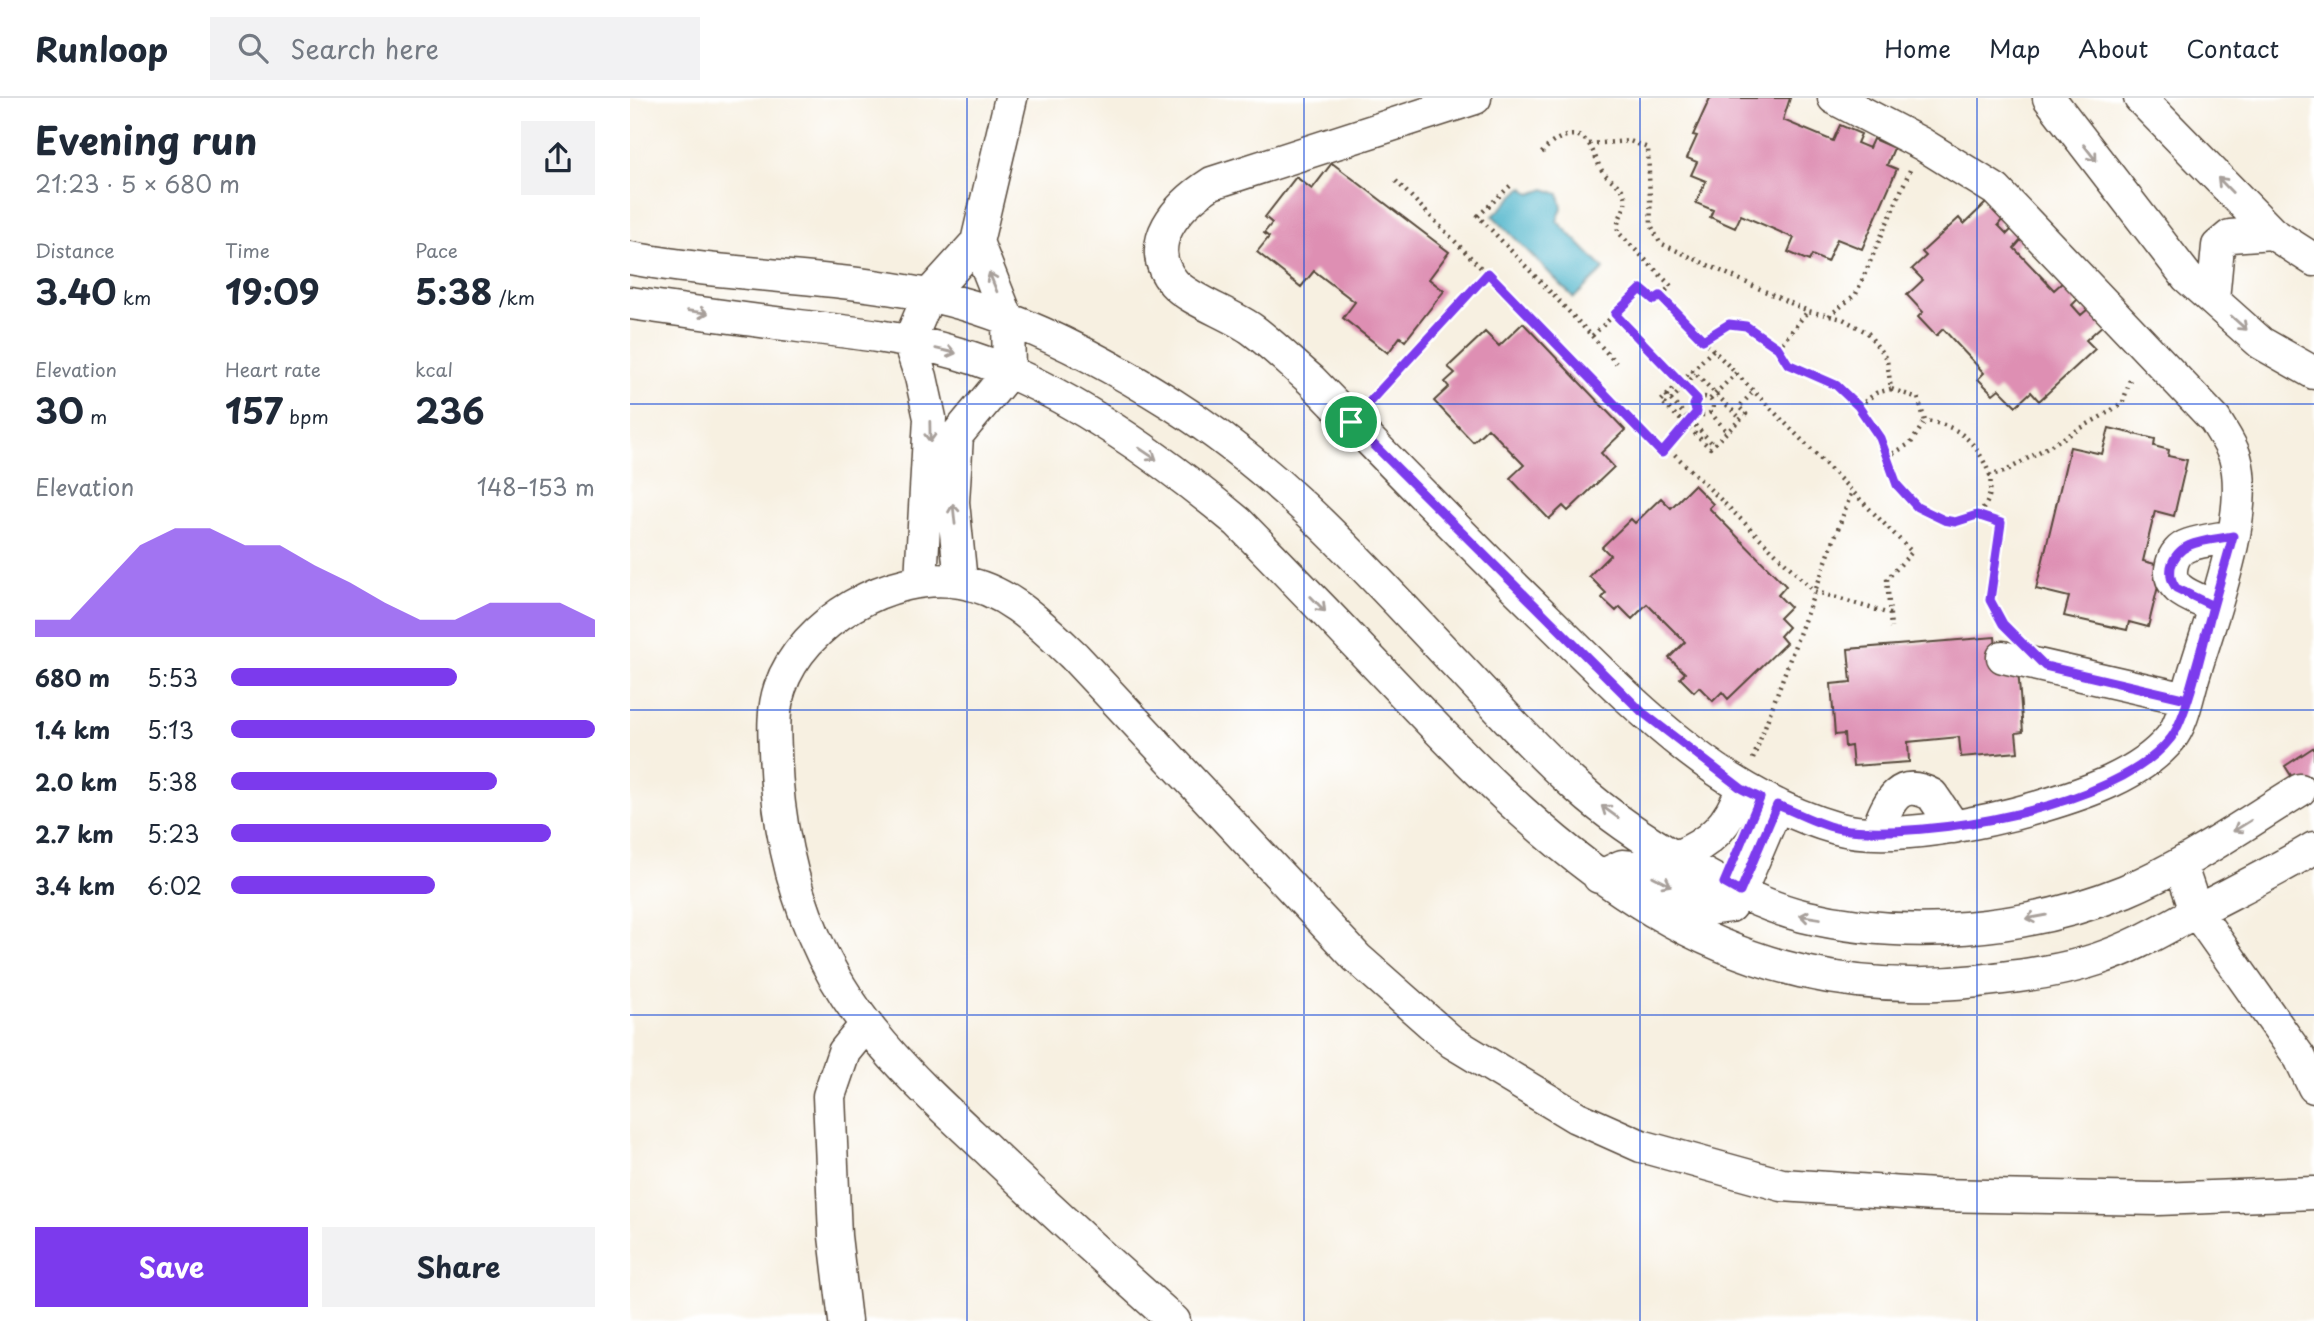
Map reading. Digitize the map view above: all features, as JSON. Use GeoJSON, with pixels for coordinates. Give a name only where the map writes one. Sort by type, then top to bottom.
{"type":"FeatureCollection","features":[{"type":"Feature","properties":{"kind":"street"},"geometry":{"type":"LineString","coordinates":[[921,580],[930,418],[921,377],[909,342],[929,295],[977,242],[1011,98]]}},
{"type":"Feature","properties":{"kind":"street"},"geometry":{"type":"LineString","coordinates":[[1475,98],[1212,183],[1191,196],[1172,216],[1161,243],[1164,268],[1175,285],[1252,330],[1311,380],[1642,712],[1760,797],[1839,829],[1877,831],[1954,827],[2043,806],[2091,790],[2145,762],[2173,737],[2187,699],[2233,536],[2239,477],[2234,454],[2216,420],[1996,190],[1922,144],[1834,98]]}},
{"type":"Feature","properties":{"kind":"street"},"geometry":{"type":"LineString","coordinates":[[2049,98],[2187,277],[2261,343],[2314,373]]}},
{"type":"Feature","properties":{"kind":"street"},"geometry":{"type":"LineString","coordinates":[[2140,98],[2272,233],[2314,260]]}},
{"type":"Feature","properties":{"kind":"street"},"geometry":{"type":"LineString","coordinates":[[2213,300],[2218,246],[2230,236],[2272,233]]}},
{"type":"Feature","properties":{"kind":"street"},"geometry":{"type":"LineString","coordinates":[[961,582],[953,502],[957,435],[1009,372],[1008,320],[977,242]]}},
{"type":"Feature","properties":{"kind":"street"},"geometry":{"type":"LineString","coordinates":[[630,258],[929,295],[1008,320],[1072,349],[1173,405],[1261,469],[1330,529],[1462,671],[1579,789],[1676,858],[1732,887],[1801,916],[1891,928],[1990,926],[2066,912],[2128,890],[2180,864],[2300,790]]}},
{"type":"Feature","properties":{"kind":"street"},"geometry":{"type":"LineString","coordinates":[[630,303],[909,342],[958,353],[1009,372],[1096,419],[1198,489],[1238,522],[1508,801],[1599,877],[1660,917],[1714,944],[1780,967],[1843,979],[1898,985],[1952,983],[2056,971],[2134,946],[2314,848]]}},
{"type":"Feature","properties":{"kind":"street"},"geometry":{"type":"LineString","coordinates":[[2213,606],[2176,588],[2172,582],[2172,565],[2180,550],[2188,545],[2233,536]]}},
{"type":"Feature","properties":{"kind":"street"},"geometry":{"type":"LineString","coordinates":[[1174,1321],[950,1114],[865,1026],[814,937],[787,859],[779,817],[774,728],[779,689],[795,657],[813,635],[845,609],[921,580],[961,582],[999,595],[1031,615],[1074,656],[1357,958],[1452,1042],[1576,1117],[1641,1146],[1782,1185],[1935,1195],[2158,1199],[2314,1193]]}},
{"type":"Feature","properties":{"kind":"street"},"geometry":{"type":"LineString","coordinates":[[2003,657],[2187,699]]}},
{"type":"Feature","properties":{"kind":"street"},"geometry":{"type":"LineString","coordinates":[[1676,858],[1699,848],[1718,833],[1733,813],[1760,797]]}},
{"type":"Feature","properties":{"kind":"street"},"geometry":{"type":"LineString","coordinates":[[1599,877],[1622,866],[1633,866],[1714,908],[1723,909],[1730,906],[1732,887],[1760,797]]}},
{"type":"Feature","properties":{"kind":"street"},"geometry":{"type":"LineString","coordinates":[[2180,864],[2196,911],[2300,1058],[2314,1087]]}},
{"type":"Feature","properties":{"kind":"street"},"geometry":{"type":"LineString","coordinates":[[845,1321],[835,1236],[829,1096],[844,1052],[865,1026]]}},
{"type":"Feature","properties":{"kind":"path"},"geometry":{"type":"LineString","coordinates":[[1542,153],[1556,139],[1566,136],[1583,139],[1589,144],[1604,173],[1622,189],[1625,196],[1623,211],[1617,223],[1618,232],[1671,286],[1654,300],[1641,289],[1592,337]]}},
{"type":"Feature","properties":{"kind":"path"},"geometry":{"type":"LineString","coordinates":[[1589,144],[1630,141],[1641,143],[1648,148],[1651,225],[1660,243],[1808,311],[1843,319],[1868,333],[1886,360],[1891,389]]}},
{"type":"Feature","properties":{"kind":"path"},"geometry":{"type":"LineString","coordinates":[[1828,316],[1856,294],[1922,144]]}},
{"type":"Feature","properties":{"kind":"path"},"geometry":{"type":"LineString","coordinates":[[1396,181],[1662,453],[1697,412]]}},
{"type":"Feature","properties":{"kind":"path"},"geometry":{"type":"LineString","coordinates":[[1510,186],[1478,216],[1616,363]]}},
{"type":"Feature","properties":{"kind":"path"},"geometry":{"type":"LineString","coordinates":[[1351,422],[1488,273]]}},
{"type":"Feature","properties":{"kind":"path"},"geometry":{"type":"LineString","coordinates":[[1660,296],[1912,552],[1887,579],[1891,628]]}},
{"type":"Feature","properties":{"kind":"path"},"geometry":{"type":"LineString","coordinates":[[1778,348],[1808,311]]}},
{"type":"Feature","properties":{"kind":"path"},"geometry":{"type":"LineString","coordinates":[[1615,314],[1697,399]]}},
{"type":"Feature","properties":{"kind":"path"},"geometry":{"type":"LineString","coordinates":[[1703,340],[1729,324],[1740,324],[1778,348],[1788,364],[1836,385],[1858,406],[1880,438],[1897,485],[1917,507],[1955,522],[1977,515],[2001,523],[1990,586],[1995,613],[2045,666]]}},
{"type":"Feature","properties":{"kind":"path"},"geometry":{"type":"LineString","coordinates":[[1990,475],[2021,463],[2123,402],[2130,380],[2136,338]]}},
{"type":"Feature","properties":{"kind":"path"},"geometry":{"type":"LineString","coordinates":[[1671,400],[1713,350]]}},
{"type":"Feature","properties":{"kind":"path"},"geometry":{"type":"LineString","coordinates":[[1694,372],[1679,382],[1661,401],[1710,448],[1746,414],[1739,407],[1754,391]]}},
{"type":"Feature","properties":{"kind":"path"},"geometry":{"type":"LineString","coordinates":[[1694,372],[1741,419]]}},
{"type":"Feature","properties":{"kind":"path"},"geometry":{"type":"LineString","coordinates":[[1710,399],[1736,373]]}},
{"type":"Feature","properties":{"kind":"path"},"geometry":{"type":"LineString","coordinates":[[1858,406],[1877,393],[1891,389],[1918,398],[1925,421],[1911,443],[1886,457]]}},
{"type":"Feature","properties":{"kind":"path"},"geometry":{"type":"LineString","coordinates":[[1666,395],[1714,445]]}},
{"type":"Feature","properties":{"kind":"path"},"geometry":{"type":"LineString","coordinates":[[1706,396],[1710,399],[1713,408],[1710,412],[1705,415],[1697,412],[1694,405],[1697,399],[1706,396]]}},
{"type":"Feature","properties":{"kind":"path"},"geometry":{"type":"LineString","coordinates":[[1710,412],[1727,432]]}},
{"type":"Feature","properties":{"kind":"path"},"geometry":{"type":"LineString","coordinates":[[1925,421],[1954,428],[1972,441],[1990,475],[1990,497],[1977,515]]}},
{"type":"Feature","properties":{"kind":"path"},"geometry":{"type":"LineString","coordinates":[[1667,447],[1814,591],[1890,614]]}},
{"type":"Feature","properties":{"kind":"path"},"geometry":{"type":"LineString","coordinates":[[1760,797],[1814,591],[1852,491]]}},
{"type":"Feature","properties":{"kind":"water"},"geometry":{"type":"Polygon","coordinates":[[[1523,187],[1531,194],[1545,189],[1559,194],[1562,208],[1557,221],[1604,269],[1574,298],[1493,216],[1523,187]]]}},
{"type":"Feature","properties":{"kind":"building"},"geometry":{"type":"Polygon","coordinates":[[[1710,98],[1790,98],[1783,120],[1833,141],[1840,125],[1861,134],[1857,143],[1869,148],[1873,139],[1894,148],[1887,165],[1897,169],[1862,249],[1837,239],[1827,262],[1812,255],[1809,261],[1788,252],[1794,238],[1741,215],[1735,228],[1710,217],[1713,210],[1696,203],[1706,181],[1691,175],[1697,162],[1687,158],[1697,136],[1693,135],[1710,98]]]}},
{"type":"Feature","properties":{"kind":"building"},"geometry":{"type":"Polygon","coordinates":[[[1332,163],[1449,252],[1429,279],[1444,291],[1405,341],[1400,337],[1388,353],[1343,318],[1355,302],[1314,271],[1301,287],[1257,252],[1269,237],[1264,233],[1272,223],[1265,217],[1296,177],[1312,189],[1332,163]]]}},
{"type":"Feature","properties":{"kind":"building"},"geometry":{"type":"Polygon","coordinates":[[[1987,202],[2003,219],[1998,225],[2007,234],[2012,229],[2022,239],[2014,248],[2054,290],[2063,282],[2078,299],[2072,305],[2081,315],[2088,309],[2103,325],[2086,340],[2095,349],[2039,401],[2031,392],[2016,406],[1999,389],[1993,394],[1978,379],[1984,373],[1943,329],[1936,336],[1918,317],[1923,312],[1907,295],[1923,280],[1912,269],[1926,256],[1922,252],[1959,218],[1964,224],[1987,202]]]}},
{"type":"Feature","properties":{"kind":"building"},"geometry":{"type":"Polygon","coordinates":[[[1523,323],[1625,430],[1601,453],[1614,467],[1568,511],[1563,506],[1549,519],[1510,478],[1524,465],[1488,428],[1473,442],[1434,401],[1449,387],[1445,382],[1455,373],[1448,367],[1485,332],[1499,346],[1523,323]]]}},
{"type":"Feature","properties":{"kind":"building"},"geometry":{"type":"Polygon","coordinates":[[[2109,428],[2155,439],[2154,446],[2169,450],[2168,456],[2187,460],[2174,516],[2155,511],[2143,561],[2163,566],[2148,627],[2129,622],[2127,630],[2064,616],[2069,597],[2036,589],[2070,447],[2102,454],[2109,428]]]}},
{"type":"Feature","properties":{"kind":"building"},"geometry":{"type":"Polygon","coordinates":[[[1694,485],[1713,504],[1709,508],[1786,586],[1778,595],[1790,607],[1779,618],[1788,627],[1780,636],[1786,643],[1728,699],[1722,692],[1713,701],[1699,687],[1694,692],[1680,678],[1685,673],[1669,658],[1685,642],[1647,604],[1632,619],[1620,607],[1616,611],[1602,598],[1606,593],[1589,576],[1610,555],[1602,547],[1631,519],[1635,523],[1661,498],[1671,508],[1694,485]]]}},
{"type":"Feature","properties":{"kind":"building"},"geometry":{"type":"Polygon","coordinates":[[[1995,637],[1998,670],[2018,669],[2023,732],[2016,733],[2018,752],[1961,757],[1959,737],[1908,742],[1909,762],[1853,766],[1851,746],[1845,747],[1844,734],[1835,735],[1831,684],[1851,682],[1848,649],[1995,637]]]}},
{"type":"Feature","properties":{"kind":"building"},"geometry":{"type":"Polygon","coordinates":[[[2314,747],[2314,793],[2306,799],[2285,766],[2314,747]]]}},
{"type":"Feature","properties":{"kind":"route"},"geometry":{"type":"LineString","coordinates":[[1351,422],[1488,273],[1662,453],[1697,412],[1694,405],[1697,399],[1615,314],[1641,289],[1654,300],[1660,296],[1703,340],[1729,324],[1746,326],[1778,348],[1788,364],[1798,371],[1836,385],[1869,419],[1880,438],[1890,472],[1897,485],[1917,507],[1944,520],[1955,522],[1977,515],[2001,523],[1990,600],[2003,624],[2045,666],[2187,699],[2233,536],[2188,545],[2174,557],[2170,573],[2176,588],[2213,606],[2187,699],[2173,737],[2145,762],[2091,790],[2043,806],[1954,827],[1895,831],[1839,829],[1777,805],[1740,892],[1724,883],[1760,798],[1742,789],[1642,712],[1351,422]]}}]}
